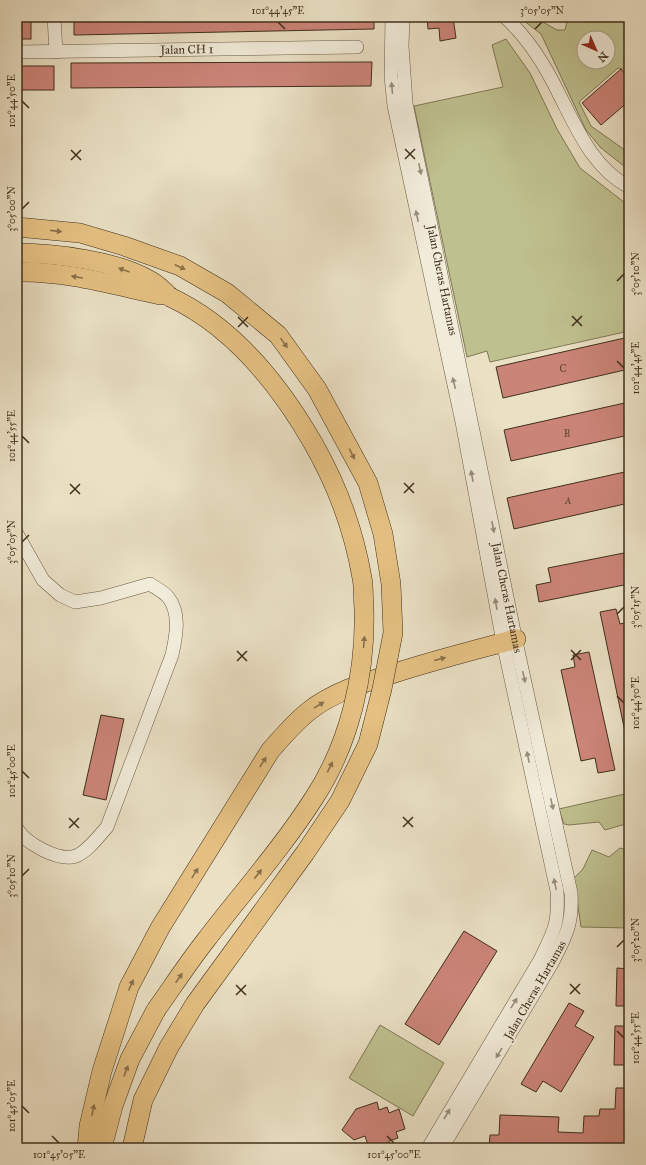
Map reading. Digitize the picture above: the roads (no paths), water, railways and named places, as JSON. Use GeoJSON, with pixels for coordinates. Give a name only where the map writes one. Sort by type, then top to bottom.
{"type":"FeatureCollection","features":[{"type":"Feature","properties":{"kind":"highway"},"geometry":{"type":"LineString","coordinates":[[17,227],[80,234],[124,246],[180,266],[227,294],[278,335],[317,389],[368,483],[383,534],[391,584],[393,633],[382,689],[368,744],[340,801],[301,859],[195,1004],[169,1046],[143,1100],[132,1148]]}},
{"type":"Feature","properties":{"kind":"highway"},"geometry":{"type":"LineString","coordinates":[[17,252],[94,261],[151,281],[170,296],[191,307],[214,324],[259,365],[301,422],[329,471],[349,524],[362,580],[365,640],[356,700],[335,759],[315,797],[282,844],[204,943],[156,1010],[130,1058],[113,1106],[102,1148]]}},
{"type":"Feature","properties":{"kind":"highway"},"geometry":{"type":"LineString","coordinates":[[17,272],[38,272],[79,278],[170,296]]}},
{"type":"Feature","properties":{"kind":"highway"},"geometry":{"type":"LineString","coordinates":[[87,1148],[89,1126],[102,1071],[129,987],[160,928],[270,750],[309,711],[336,694],[370,681],[429,662],[509,640]]}},
{"type":"Feature","properties":{"kind":"street"},"geometry":{"type":"LineString","coordinates":[[54,17],[56,52]]}},
{"type":"Feature","properties":{"kind":"street"},"geometry":{"type":"LineString","coordinates":[[505,17],[524,36],[537,55],[597,162],[616,180],[629,187]]}},
{"type":"Feature","properties":{"kind":"street","name":"Jalan Cheras Hartamas"},"geometry":{"type":"LineString","coordinates":[[401,18],[397,46],[429,242],[462,422],[509,640],[557,891],[558,911],[556,928],[540,960],[428,1148]]}},
{"type":"Feature","properties":{"kind":"street","name":"Jalan CH 1"},"geometry":{"type":"LineString","coordinates":[[17,52],[356,47]]}},
{"type":"Feature","properties":{"kind":"street"},"geometry":{"type":"LineString","coordinates":[[17,534],[43,580],[60,595],[75,602],[101,598],[150,584],[168,597],[174,610],[177,632],[172,655],[107,827],[89,847],[75,856],[59,856],[43,851],[32,844],[17,829]]}},
{"type":"Feature","properties":{"kind":"street","name":"Jalan Cheras Hartamas"},"geometry":{"type":"LineString","coordinates":[[442,1148],[551,965],[570,924],[571,893],[509,640]]}}]}
